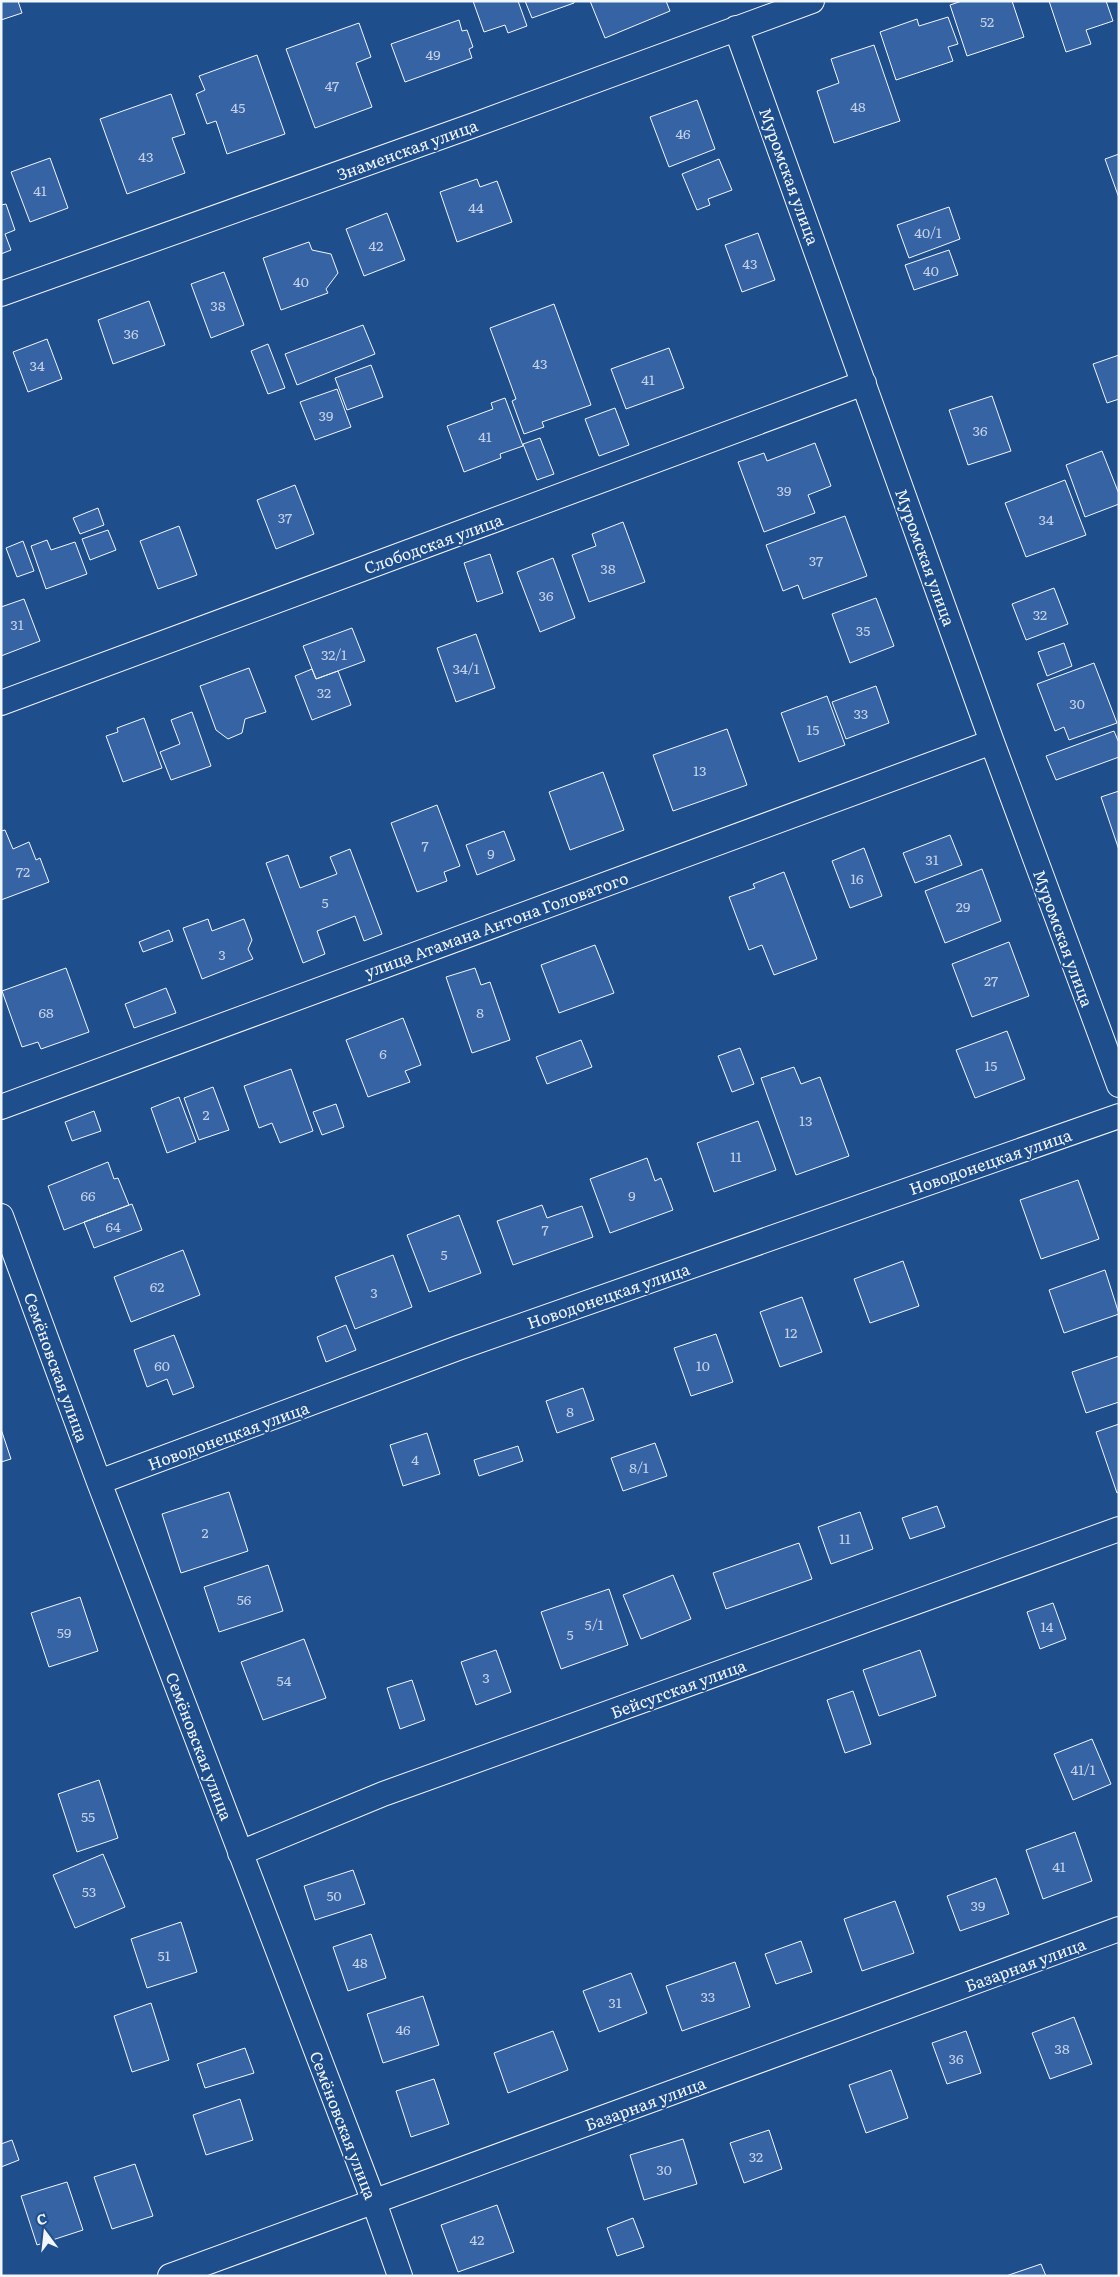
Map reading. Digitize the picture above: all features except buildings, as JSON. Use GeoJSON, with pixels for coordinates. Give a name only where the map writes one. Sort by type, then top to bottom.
{"type":"FeatureCollection","features":[{"type":"Feature","properties":{"kind":"street","name":"Знаменская улица"},"geometry":{"type":"LineString","coordinates":[[1,294],[477,124],[812,1]]}},
{"type":"Feature","properties":{"kind":"street","name":"Муромская улица"},"geometry":{"type":"LineString","coordinates":[[736,28],[992,742],[1119,1085]]}},
{"type":"Feature","properties":{"kind":"street","name":"Слободская улица"},"geometry":{"type":"LineString","coordinates":[[1,703],[864,383]]}},
{"type":"Feature","properties":{"kind":"street","name":"улица Атамана Антона Головатого"},"geometry":{"type":"LineString","coordinates":[[1,1107],[992,742]]}},
{"type":"Feature","properties":{"kind":"street","name":"Новодонецкая улица"},"geometry":{"type":"LineString","coordinates":[[99,1482],[281,1416],[458,1348],[1119,1116]]}},
{"type":"Feature","properties":{"kind":"street","name":"Семёновская улица"},"geometry":{"type":"LineString","coordinates":[[1,1216],[99,1482],[374,2202],[400,2276]]}},
{"type":"Feature","properties":{"kind":"street","name":"Бейсугская улица"},"geometry":{"type":"LineString","coordinates":[[240,1853],[383,1794],[1119,1529]]}},
{"type":"Feature","properties":{"kind":"street","name":"Базарная улица"},"geometry":{"type":"LineString","coordinates":[[170,2276],[1119,1929]]}}]}
